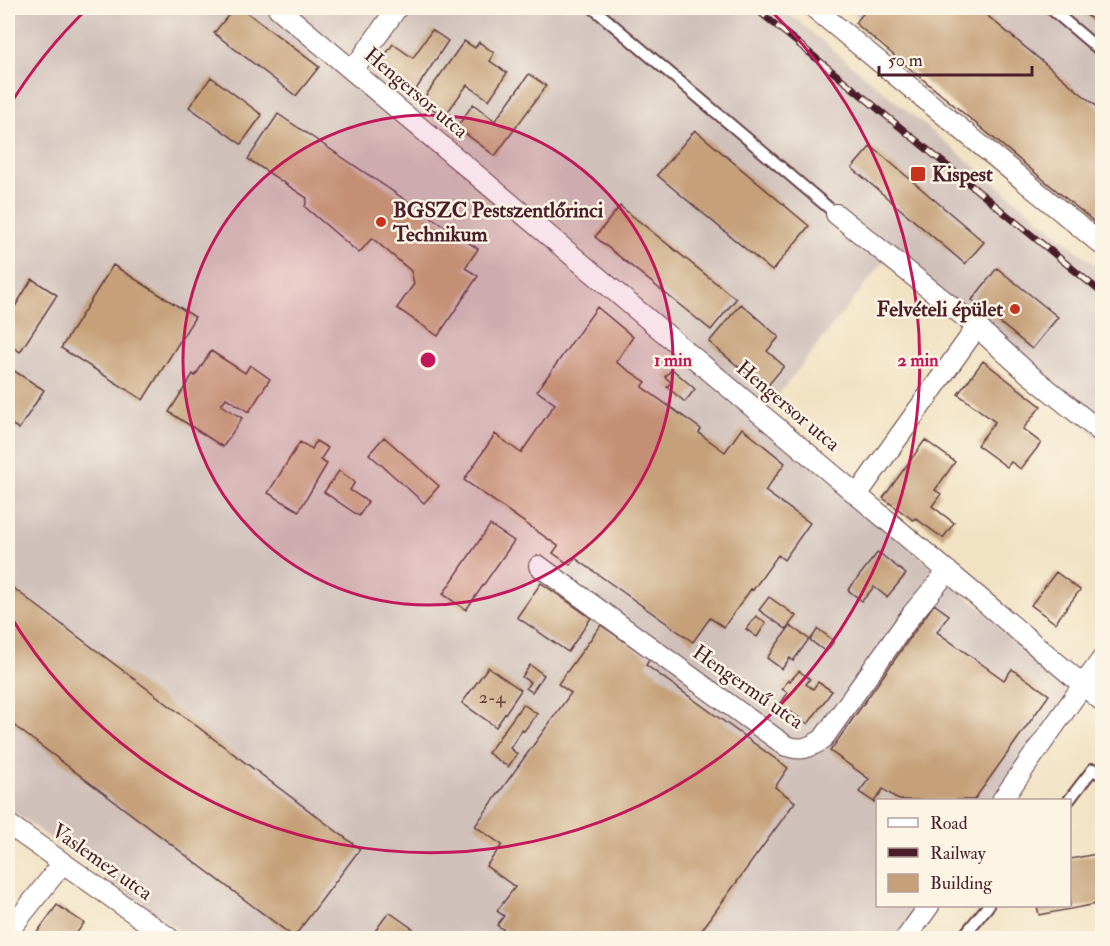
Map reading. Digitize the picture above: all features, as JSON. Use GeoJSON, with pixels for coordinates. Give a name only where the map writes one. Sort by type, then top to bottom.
{"type":"FeatureCollection","features":[{"type":"Feature","properties":{"kind":"street","name":"Hengersor utca"},"geometry":{"type":"LineString","coordinates":[[278,8],[1102,701]]}},
{"type":"Feature","properties":{"kind":"street"},"geometry":{"type":"LineString","coordinates":[[352,70],[397,8]]}},
{"type":"Feature","properties":{"kind":"street"},"geometry":{"type":"LineString","coordinates":[[814,8],[1102,245]]}},
{"type":"Feature","properties":{"kind":"street"},"geometry":{"type":"LineString","coordinates":[[836,214],[977,327],[1029,374],[1102,433]]}},
{"type":"Feature","properties":{"kind":"street"},"geometry":{"type":"LineString","coordinates":[[857,495],[977,327]]}},
{"type":"Feature","properties":{"kind":"street","name":"Hengermű utca"},"geometry":{"type":"LineString","coordinates":[[538,566],[786,746],[797,749],[811,747],[822,740],[912,614],[948,571]]}},
{"type":"Feature","properties":{"kind":"street"},"geometry":{"type":"LineString","coordinates":[[1003,799],[1102,659]]}},
{"type":"Feature","properties":{"kind":"street","name":"Vaslemez utca"},"geometry":{"type":"LineString","coordinates":[[8,824],[169,939]]}},
{"type":"Feature","properties":{"kind":"street"},"geometry":{"type":"LineString","coordinates":[[8,932],[63,863]]}},
{"type":"Feature","properties":{"kind":"street"},"geometry":{"type":"LineString","coordinates":[[906,939],[928,907]]}},
{"type":"Feature","properties":{"kind":"lane"},"geometry":{"type":"LineString","coordinates":[[593,8],[836,214]]}},
{"type":"Feature","properties":{"kind":"lane"},"geometry":{"type":"LineString","coordinates":[[1050,8],[1102,52]]}},
{"type":"Feature","properties":{"kind":"lane"},"geometry":{"type":"LineString","coordinates":[[1070,799],[1093,769],[1102,776]]}},
{"type":"Feature","properties":{"kind":"lane"},"geometry":{"type":"LineString","coordinates":[[962,939],[987,907]]}},
{"type":"Feature","properties":{"kind":"shaded area"},"geometry":{"type":"Polygon","coordinates":[[[8,8],[782,8],[1102,271],[1102,441],[884,261],[759,419],[1074,688],[995,799],[876,799],[876,907],[918,907],[895,938],[190,938],[8,808],[8,8]]]}},
{"type":"Feature","properties":{"kind":"shaded area"},"geometry":{"type":"Polygon","coordinates":[[[847,8],[1102,8],[1102,216],[847,8]]]}},
{"type":"Feature","properties":{"kind":"building"},"geometry":{"type":"Polygon","coordinates":[[[234,8],[241,8],[319,67],[296,96],[214,33],[234,8]]]}},
{"type":"Feature","properties":{"kind":"building"},"geometry":{"type":"Polygon","coordinates":[[[868,8],[978,8],[1102,111],[1102,219],[1098,225],[855,23],[868,8]]]}},
{"type":"Feature","properties":{"kind":"building"},"geometry":{"type":"Polygon","coordinates":[[[1078,8],[1102,8],[1102,28],[1078,8]]]}},
{"type":"Feature","properties":{"kind":"building"},"geometry":{"type":"Polygon","coordinates":[[[432,30],[448,41],[413,94],[376,68],[393,44],[413,58],[432,30]]]}},
{"type":"Feature","properties":{"kind":"building"},"geometry":{"type":"Polygon","coordinates":[[[464,41],[475,48],[479,42],[494,53],[490,61],[507,73],[489,100],[467,85],[444,117],[422,101],[464,41]]]}},
{"type":"Feature","properties":{"kind":"building"},"geometry":{"type":"Polygon","coordinates":[[[529,74],[546,86],[495,156],[457,127],[473,104],[495,121],[529,74]]]}},
{"type":"Feature","properties":{"kind":"building"},"geometry":{"type":"Polygon","coordinates":[[[211,77],[262,115],[241,144],[189,107],[211,77]]]}},
{"type":"Feature","properties":{"kind":"building","name":"BGSZC Pestszentlőrinci Technikum"},"geometry":{"type":"Polygon","coordinates":[[[278,114],[478,249],[465,268],[478,276],[438,336],[397,308],[414,284],[411,271],[372,238],[359,253],[305,207],[307,198],[248,159],[278,114]]]}},
{"type":"Feature","properties":{"kind":"building"},"geometry":{"type":"Polygon","coordinates":[[[695,130],[809,226],[772,271],[657,175],[695,130]]]}},
{"type":"Feature","properties":{"kind":"building"},"geometry":{"type":"Polygon","coordinates":[[[871,146],[984,242],[965,264],[852,168],[871,146]]]}},
{"type":"Feature","properties":{"kind":"building"},"geometry":{"type":"Polygon","coordinates":[[[620,206],[736,299],[711,330],[595,237],[620,206]]]}},
{"type":"Feature","properties":{"kind":"building"},"geometry":{"type":"Polygon","coordinates":[[[113,265],[195,317],[143,400],[61,348],[113,265]]]}},
{"type":"Feature","properties":{"kind":"building","name":"Felvételi épület"},"geometry":{"type":"Polygon","coordinates":[[[997,268],[1058,317],[1032,349],[972,300],[997,268]]]}},
{"type":"Feature","properties":{"kind":"building"},"geometry":{"type":"Polygon","coordinates":[[[32,279],[57,295],[20,352],[8,344],[8,318],[32,279]]]}},
{"type":"Feature","properties":{"kind":"building"},"geometry":{"type":"Polygon","coordinates":[[[741,304],[779,337],[767,351],[784,366],[765,389],[709,342],[741,304]]]}},
{"type":"Feature","properties":{"kind":"building"},"geometry":{"type":"Polygon","coordinates":[[[597,307],[633,337],[616,362],[646,382],[642,387],[701,429],[699,433],[725,452],[742,428],[785,463],[765,491],[810,523],[784,560],[778,555],[724,627],[710,618],[693,642],[575,558],[570,565],[553,553],[558,546],[464,480],[495,434],[521,453],[555,404],[537,391],[597,307]]]}},
{"type":"Feature","properties":{"kind":"building"},"geometry":{"type":"Polygon","coordinates":[[[211,351],[245,373],[250,365],[270,379],[249,412],[226,398],[221,405],[242,418],[223,447],[169,412],[211,351]]]}},
{"type":"Feature","properties":{"kind":"building"},"geometry":{"type":"Polygon","coordinates":[[[983,361],[1041,406],[1023,429],[1041,443],[1021,469],[1011,462],[1007,467],[977,445],[995,422],[958,394],[983,361]]]}},
{"type":"Feature","properties":{"kind":"building"},"geometry":{"type":"Polygon","coordinates":[[[8,367],[44,390],[19,429],[8,422],[8,367]]]}},
{"type":"Feature","properties":{"kind":"building"},"geometry":{"type":"Polygon","coordinates":[[[672,369],[695,389],[685,402],[667,387],[671,382],[665,377],[672,369]]]}},
{"type":"Feature","properties":{"kind":"building"},"geometry":{"type":"Polygon","coordinates":[[[384,437],[439,486],[424,503],[369,454],[384,437]]]}},
{"type":"Feature","properties":{"kind":"building"},"geometry":{"type":"Polygon","coordinates":[[[925,440],[955,462],[935,490],[941,494],[932,506],[954,523],[943,538],[883,498],[925,440]]]}},
{"type":"Feature","properties":{"kind":"building"},"geometry":{"type":"Polygon","coordinates":[[[316,441],[328,448],[320,460],[327,464],[299,511],[268,493],[300,442],[312,449],[316,441]]]}},
{"type":"Feature","properties":{"kind":"building"},"geometry":{"type":"Polygon","coordinates":[[[339,471],[355,482],[350,490],[368,502],[359,516],[324,492],[339,471]]]}},
{"type":"Feature","properties":{"kind":"building"},"geometry":{"type":"Polygon","coordinates":[[[490,525],[514,541],[466,610],[443,594],[490,525]]]}},
{"type":"Feature","properties":{"kind":"building"},"geometry":{"type":"Polygon","coordinates":[[[878,552],[906,574],[887,597],[874,587],[862,601],[848,590],[878,552]]]}},
{"type":"Feature","properties":{"kind":"building"},"geometry":{"type":"Polygon","coordinates":[[[1056,572],[1080,590],[1055,623],[1031,605],[1056,572]]]}},
{"type":"Feature","properties":{"kind":"building"},"geometry":{"type":"Polygon","coordinates":[[[541,583],[591,618],[568,652],[517,617],[541,583]]]}},
{"type":"Feature","properties":{"kind":"building"},"geometry":{"type":"Polygon","coordinates":[[[8,584],[360,849],[294,937],[8,721],[8,584]]]}},
{"type":"Feature","properties":{"kind":"building"},"geometry":{"type":"Polygon","coordinates":[[[769,597],[796,616],[786,629],[759,610],[769,597]]]}},
{"type":"Feature","properties":{"kind":"building"},"geometry":{"type":"Polygon","coordinates":[[[934,604],[949,615],[937,632],[1004,680],[1012,669],[1049,695],[975,799],[898,799],[883,789],[874,802],[859,792],[869,779],[830,751],[934,604]]]}},
{"type":"Feature","properties":{"kind":"building"},"geometry":{"type":"Polygon","coordinates":[[[756,616],[766,623],[757,637],[746,629],[756,616]]]}},
{"type":"Feature","properties":{"kind":"building"},"geometry":{"type":"Polygon","coordinates":[[[601,625],[650,659],[646,665],[788,768],[775,787],[795,802],[696,938],[515,938],[497,925],[504,916],[497,911],[515,887],[486,866],[502,845],[475,826],[571,693],[558,684],[601,625]]]}},
{"type":"Feature","properties":{"kind":"building"},"geometry":{"type":"Polygon","coordinates":[[[790,626],[809,639],[793,661],[790,658],[782,669],[767,658],[790,626]]]}},
{"type":"Feature","properties":{"kind":"building"},"geometry":{"type":"Polygon","coordinates":[[[818,629],[834,641],[826,652],[810,640],[818,629]]]}},
{"type":"Feature","properties":{"kind":"building"},"geometry":{"type":"Polygon","coordinates":[[[530,665],[544,675],[532,692],[526,688],[530,682],[522,677],[530,665]]]}},
{"type":"Feature","properties":{"kind":"building"},"geometry":{"type":"Polygon","coordinates":[[[488,667],[521,690],[496,727],[462,703],[488,667]]]}},
{"type":"Feature","properties":{"kind":"building"},"geometry":{"type":"Polygon","coordinates":[[[799,671],[810,679],[806,684],[813,689],[818,682],[832,691],[808,724],[780,704],[788,693],[782,689],[788,680],[790,681],[799,671]]]}},
{"type":"Feature","properties":{"kind":"building"},"geometry":{"type":"Polygon","coordinates":[[[523,704],[537,714],[510,748],[517,754],[508,767],[488,753],[523,704]]]}},
{"type":"Feature","properties":{"kind":"building"},"geometry":{"type":"Polygon","coordinates":[[[1102,853],[1102,903],[1039,915],[1037,907],[1071,907],[1071,859],[1102,853]]]}},
{"type":"Feature","properties":{"kind":"building"},"geometry":{"type":"Polygon","coordinates":[[[57,905],[84,923],[73,938],[33,938],[57,905]]]}},
{"type":"Feature","properties":{"kind":"building"},"geometry":{"type":"Polygon","coordinates":[[[389,912],[426,938],[370,938],[389,912]]]}},
{"type":"Feature","properties":{"kind":"railway"},"geometry":{"type":"LineString","coordinates":[[755,8],[1102,293]]}},
{"type":"Feature","properties":{"kind":"place","name":"Kispest"},"geometry":{"type":"Point","coordinates":[918,174]}},
{"type":"Feature","properties":{"kind":"place","name":"BGSZC Pestszentlőrinci Technikum"},"geometry":{"type":"Point","coordinates":[381,222]}},
{"type":"Feature","properties":{"kind":"place","name":"Felvételi épület"},"geometry":{"type":"Point","coordinates":[1015,309]}}]}
